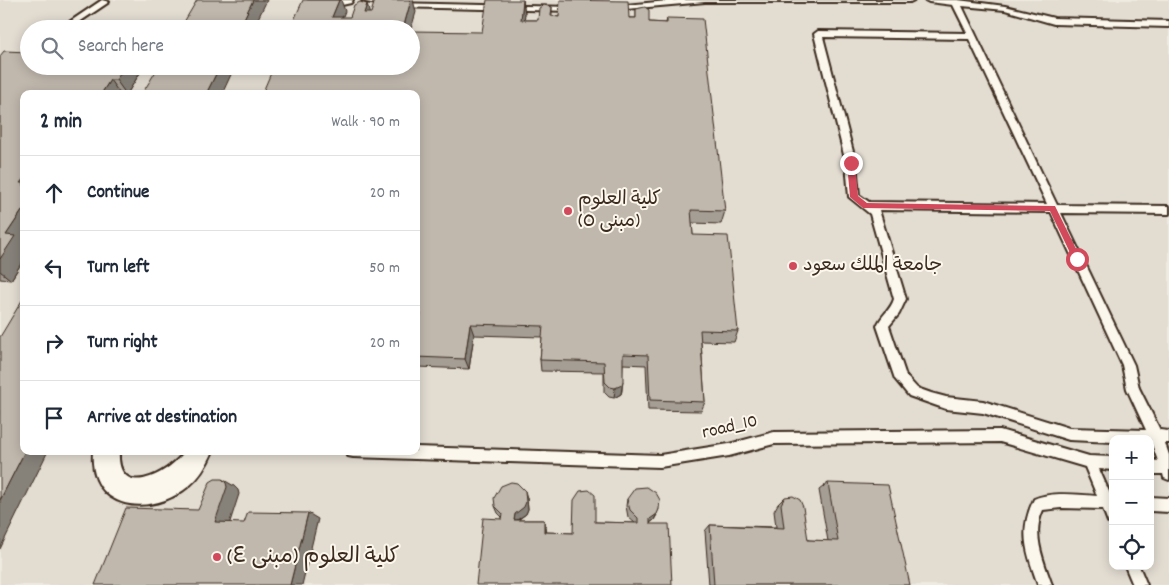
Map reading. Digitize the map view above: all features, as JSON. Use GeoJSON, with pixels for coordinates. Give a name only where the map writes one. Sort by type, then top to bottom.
{"type":"FeatureCollection","features":[{"type":"Feature","properties":{"kind":"street"},"geometry":{"type":"LineString","coordinates":[[317,0],[332,2],[345,0]]}},
{"type":"Feature","properties":{"kind":"street"},"geometry":{"type":"LineString","coordinates":[[105,455],[104,461],[107,475],[116,486],[130,492],[147,492],[165,486],[182,475],[198,455]]}},
{"type":"Feature","properties":{"kind":"lane"},"geometry":{"type":"LineString","coordinates":[[366,0],[392,6],[581,9]]}},
{"type":"Feature","properties":{"kind":"lane"},"geometry":{"type":"LineString","coordinates":[[604,9],[705,0],[910,0]]}},
{"type":"Feature","properties":{"kind":"lane"},"geometry":{"type":"LineString","coordinates":[[930,0],[1005,8],[1054,21],[1169,24]]}},
{"type":"Feature","properties":{"kind":"lane"},"geometry":{"type":"LineString","coordinates":[[77,20],[105,2]]}},
{"type":"Feature","properties":{"kind":"lane"},"geometry":{"type":"LineString","coordinates":[[956,2],[1128,365],[1133,388],[1162,437],[1168,470],[1154,467]]}},
{"type":"Feature","properties":{"kind":"lane"},"geometry":{"type":"LineString","coordinates":[[971,36],[818,34],[851,163],[854,197],[875,212],[900,299],[898,308],[885,320],[883,326],[901,380],[913,392],[946,403],[983,407],[1069,434],[1162,437]]}},
{"type":"Feature","properties":{"kind":"lane"},"geometry":{"type":"LineString","coordinates":[[866,206],[1169,210]]}},
{"type":"Feature","properties":{"kind":"lane","name":"road_10"},"geometry":{"type":"LineString","coordinates":[[420,453],[660,461],[729,450],[774,438],[1000,436],[1089,462],[1109,464]]}},
{"type":"Feature","properties":{"kind":"lane"},"geometry":{"type":"LineString","coordinates":[[1089,462],[1109,500]]}},
{"type":"Feature","properties":{"kind":"lane"},"geometry":{"type":"LineString","coordinates":[[1045,585],[1032,545],[1031,516],[1039,504],[1061,500],[1109,502]]}},
{"type":"Feature","properties":{"kind":"lane"},"geometry":{"type":"LineString","coordinates":[[1154,504],[1169,505]]}},
{"type":"Feature","properties":{"kind":"lane"},"geometry":{"type":"LineString","coordinates":[[1134,570],[1140,585]]}},
{"type":"Feature","properties":{"kind":"shaded area","name":"جامعة الملك سعود"},"geometry":{"type":"Polygon","coordinates":[[[0,0],[1169,0],[1169,585],[0,585],[0,0]]]}},
{"type":"Feature","properties":{"kind":"building"},"geometry":{"type":"Polygon","coordinates":[[[197,0],[253,0],[243,20],[185,20],[197,0]]]}},
{"type":"Feature","properties":{"kind":"building"},"geometry":{"type":"Polygon","coordinates":[[[303,0],[339,0],[332,17],[350,17],[354,5],[360,2],[367,4],[364,13],[371,13],[375,0],[411,0],[405,20],[294,20],[303,0]]]}},
{"type":"Feature","properties":{"kind":"building","name":"كلية العلوم (مبنى ٥)"},"geometry":{"type":"Polygon","coordinates":[[[487,0],[523,0],[521,20],[538,20],[539,8],[544,5],[552,7],[551,16],[559,17],[560,0],[628,1],[629,18],[636,18],[636,9],[645,7],[649,10],[649,22],[667,23],[667,18],[703,19],[725,211],[691,210],[693,235],[728,236],[738,331],[700,330],[705,402],[650,400],[648,355],[623,354],[623,381],[622,385],[615,388],[610,387],[605,382],[604,362],[540,360],[543,326],[470,324],[465,359],[420,357],[420,90],[264,90],[270,75],[420,75],[420,31],[482,32],[487,0]]]}},
{"type":"Feature","properties":{"kind":"building"},"geometry":{"type":"Polygon","coordinates":[[[4,51],[20,52],[20,75],[119,75],[116,80],[110,80],[104,90],[20,90],[20,214],[6,235],[15,236],[0,259],[0,56],[4,51]]]}},
{"type":"Feature","properties":{"kind":"building"},"geometry":{"type":"Polygon","coordinates":[[[154,75],[216,75],[208,90],[144,90],[154,75]]]}},
{"type":"Feature","properties":{"kind":"building"},"geometry":{"type":"Polygon","coordinates":[[[20,304],[20,455],[23,455],[0,500],[0,337],[20,304]]]}},
{"type":"Feature","properties":{"kind":"building","name":"كلية العلوم (مبنى ٤)"},"geometry":{"type":"Polygon","coordinates":[[[215,479],[222,479],[227,487],[215,522],[244,523],[248,512],[308,513],[290,585],[95,585],[126,508],[198,510],[210,482],[215,479]]]}},
{"type":"Feature","properties":{"kind":"building"},"geometry":{"type":"Polygon","coordinates":[[[511,482],[517,483],[525,491],[526,502],[524,507],[515,514],[514,520],[544,520],[544,532],[573,533],[574,500],[580,491],[589,490],[595,495],[595,522],[638,523],[638,518],[630,510],[627,499],[635,488],[647,487],[656,493],[660,500],[657,514],[650,519],[650,524],[669,524],[672,585],[476,585],[483,518],[502,519],[503,514],[495,506],[494,498],[501,486],[511,482]]]}},
{"type":"Feature","properties":{"kind":"building"},"geometry":{"type":"Polygon","coordinates":[[[828,483],[888,485],[910,585],[714,585],[710,525],[784,528],[781,504],[785,497],[793,496],[800,500],[803,507],[808,540],[838,541],[828,483]]]}},
{"type":"Feature","properties":{"kind":"place","name":"كلية العلوم (مبنى ٥)"},"geometry":{"type":"Point","coordinates":[568,211]}},
{"type":"Feature","properties":{"kind":"place","name":"جامعة الملك سعود"},"geometry":{"type":"Point","coordinates":[793,266]}},
{"type":"Feature","properties":{"kind":"place","name":"كلية العلوم (مبنى ٤)"},"geometry":{"type":"Point","coordinates":[217,557]}},
{"type":"Feature","properties":{"kind":"route"},"geometry":{"type":"LineString","coordinates":[[851,163],[854,197],[866,206],[1053,208],[1077,259]]}}]}
